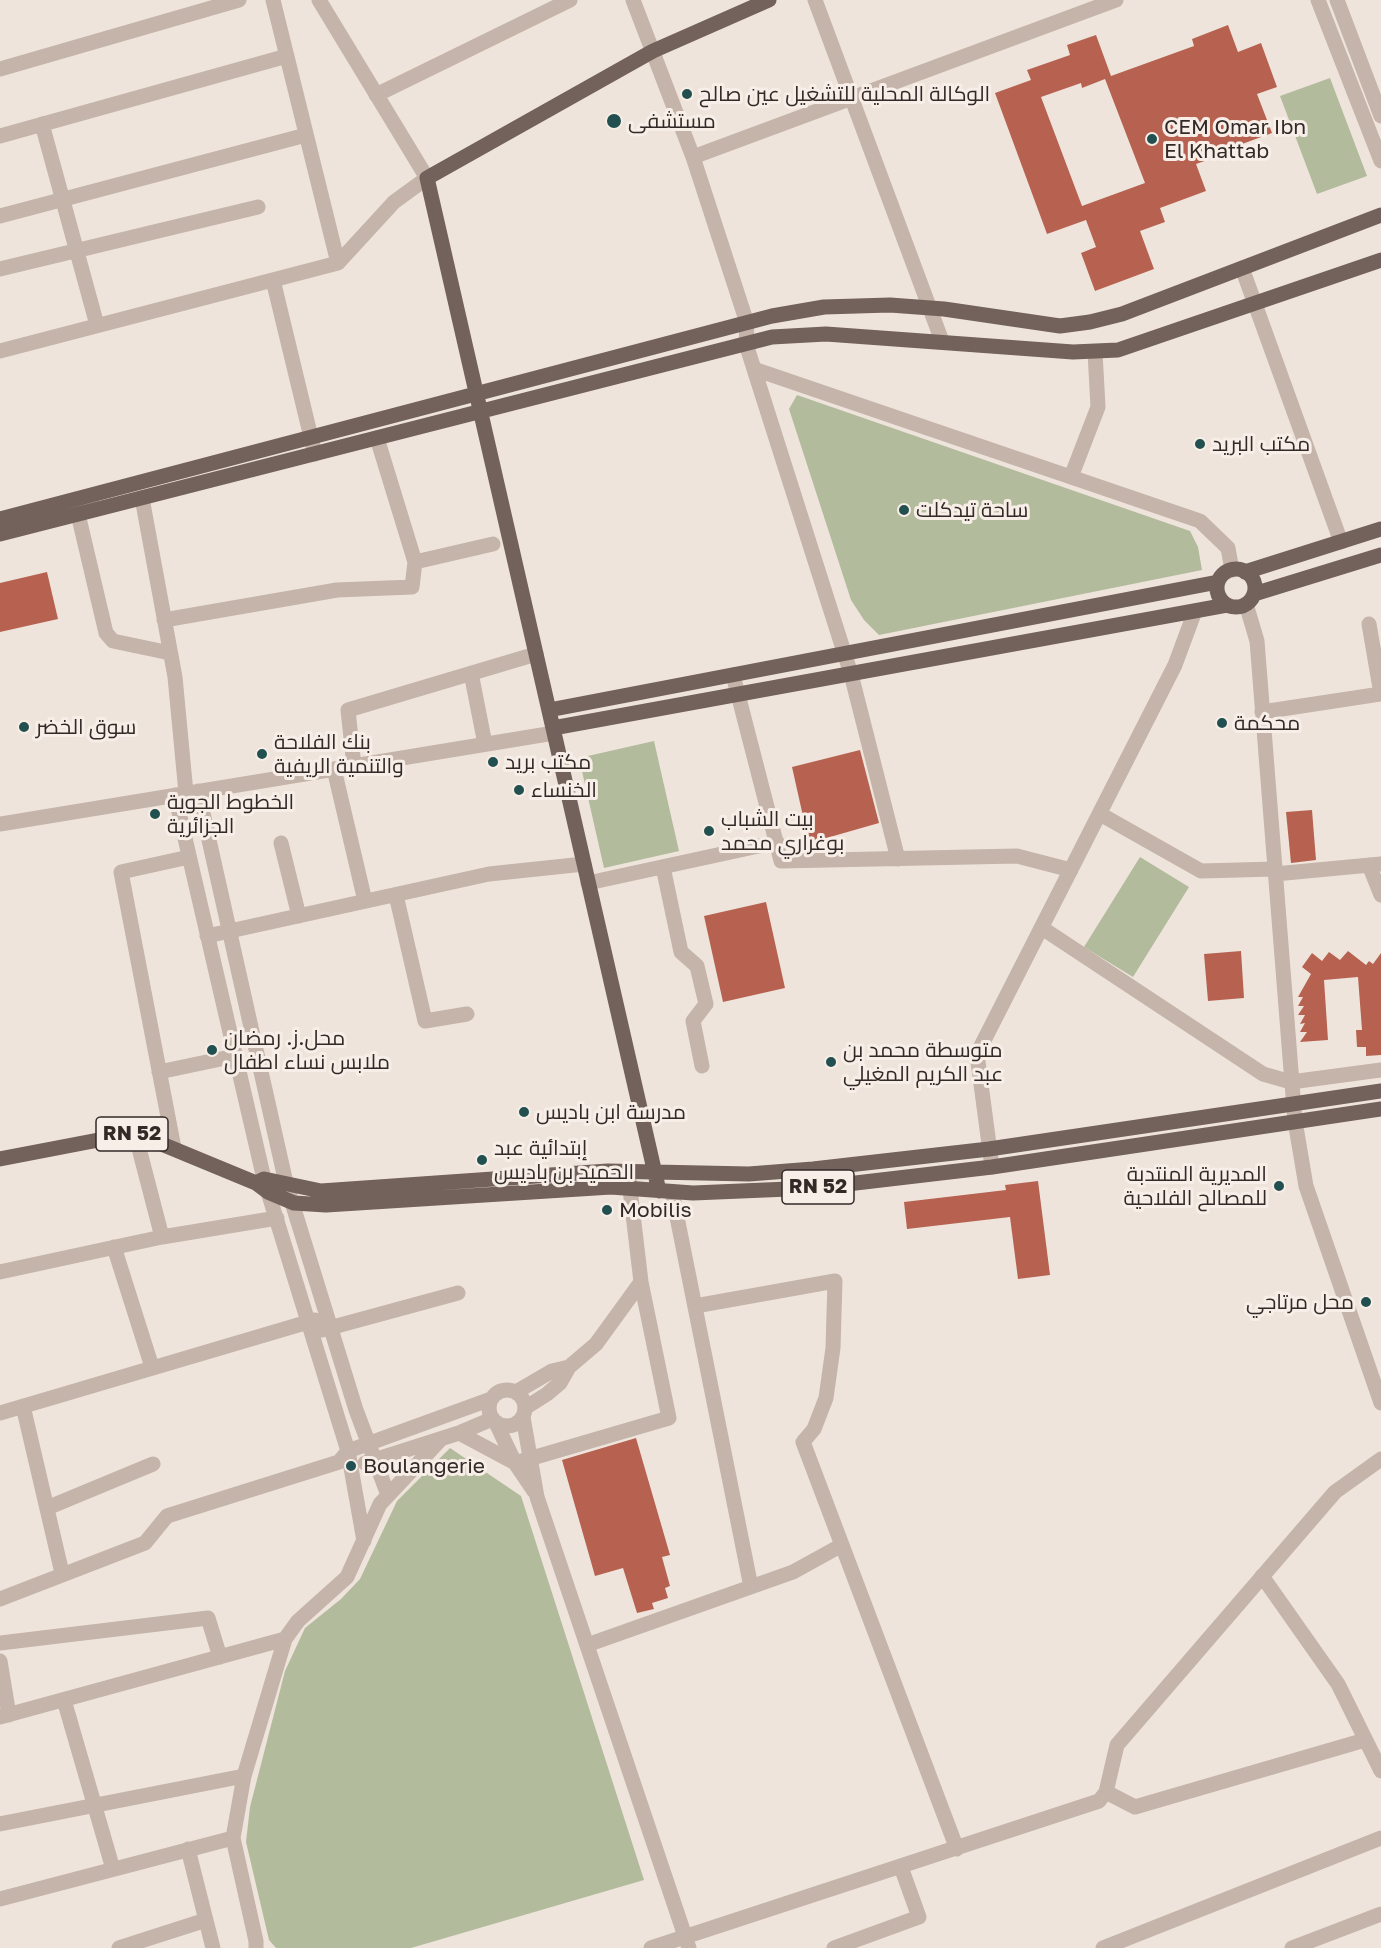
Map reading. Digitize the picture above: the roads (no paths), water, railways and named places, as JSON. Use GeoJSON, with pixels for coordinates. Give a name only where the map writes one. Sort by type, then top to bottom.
{"type":"FeatureCollection","features":[{"type":"Feature","properties":{"kind":"main road"},"geometry":{"type":"LineString","coordinates":[[666,1191],[655,1173],[427,178],[653,51],[769,0]]}},
{"type":"Feature","properties":{"kind":"main road"},"geometry":{"type":"LineString","coordinates":[[0,519],[747,323],[824,307],[890,305],[930,308],[1048,324],[1071,324],[1122,314],[1381,215]]}},
{"type":"Feature","properties":{"kind":"main road"},"geometry":{"type":"LineString","coordinates":[[0,534],[772,338],[826,334],[1073,352],[1118,350],[1381,260]]}},
{"type":"Feature","properties":{"kind":"main road"},"geometry":{"type":"LineString","coordinates":[[824,307],[826,334]]}},
{"type":"Feature","properties":{"kind":"main road"},"geometry":{"type":"LineString","coordinates":[[1071,324],[1073,352]]}},
{"type":"Feature","properties":{"kind":"main road"},"geometry":{"type":"LineString","coordinates":[[1227,605],[1219,595],[1218,582],[1221,576],[1381,529]]}},
{"type":"Feature","properties":{"kind":"main road"},"geometry":{"type":"LineString","coordinates":[[554,730],[1195,610],[1227,605],[1233,607],[1250,599],[1381,555]]}},
{"type":"Feature","properties":{"kind":"main road"},"geometry":{"type":"LineString","coordinates":[[1238,571],[1254,581],[1250,599]]}},
{"type":"Feature","properties":{"kind":"main road"},"geometry":{"type":"LineString","coordinates":[[549,710],[1218,582]]}},
{"type":"Feature","properties":{"kind":"main road","name":"RN 52"},"geometry":{"type":"LineString","coordinates":[[263,1185],[286,1183],[321,1191],[608,1171],[770,1173],[989,1149],[1381,1091]]}},
{"type":"Feature","properties":{"kind":"main road","name":"RN 52"},"geometry":{"type":"LineString","coordinates":[[0,1160],[135,1133],[263,1185],[294,1203],[326,1205],[611,1187],[705,1193],[813,1188],[992,1167],[1381,1109]]}},
{"type":"Feature","properties":{"kind":"street"},"geometry":{"type":"LineString","coordinates":[[0,69],[240,0]]}},
{"type":"Feature","properties":{"kind":"street"},"geometry":{"type":"LineString","coordinates":[[273,0],[338,263]]}},
{"type":"Feature","properties":{"kind":"street"},"geometry":{"type":"LineString","coordinates":[[0,351],[338,263],[394,202],[427,178],[319,0]]}},
{"type":"Feature","properties":{"kind":"street"},"geometry":{"type":"LineString","coordinates":[[376,95],[570,0]]}},
{"type":"Feature","properties":{"kind":"street"},"geometry":{"type":"LineString","coordinates":[[633,0],[693,157],[747,323],[746,344],[851,674],[898,858]]}},
{"type":"Feature","properties":{"kind":"street"},"geometry":{"type":"LineString","coordinates":[[815,0],[942,341]]}},
{"type":"Feature","properties":{"kind":"street"},"geometry":{"type":"LineString","coordinates":[[693,157],[1116,0]]}},
{"type":"Feature","properties":{"kind":"street"},"geometry":{"type":"LineString","coordinates":[[1318,0],[1381,161]]}},
{"type":"Feature","properties":{"kind":"street"},"geometry":{"type":"LineString","coordinates":[[1336,0],[1381,116]]}},
{"type":"Feature","properties":{"kind":"street"},"geometry":{"type":"LineString","coordinates":[[0,136],[287,56]]}},
{"type":"Feature","properties":{"kind":"street"},"geometry":{"type":"LineString","coordinates":[[42,124],[97,325]]}},
{"type":"Feature","properties":{"kind":"street"},"geometry":{"type":"LineString","coordinates":[[0,216],[306,135]]}},
{"type":"Feature","properties":{"kind":"street"},"geometry":{"type":"LineString","coordinates":[[0,269],[258,207]]}},
{"type":"Feature","properties":{"kind":"street"},"geometry":{"type":"LineString","coordinates":[[1242,268],[1341,542]]}},
{"type":"Feature","properties":{"kind":"street"},"geometry":{"type":"LineString","coordinates":[[273,280],[315,454]]}},
{"type":"Feature","properties":{"kind":"street"},"geometry":{"type":"LineString","coordinates":[[1071,477],[1098,407],[1095,352]]}},
{"type":"Feature","properties":{"kind":"street"},"geometry":{"type":"LineString","coordinates":[[754,369],[1200,521],[1228,548],[1238,571]]}},
{"type":"Feature","properties":{"kind":"street"},"geometry":{"type":"LineString","coordinates":[[164,620],[338,590],[412,587],[415,562],[376,438]]}},
{"type":"Feature","properties":{"kind":"street"},"geometry":{"type":"LineString","coordinates":[[142,498],[170,653],[187,793],[189,857],[263,1185],[277,1218],[310,1328],[347,1460],[364,1540]]}},
{"type":"Feature","properties":{"kind":"street"},"geometry":{"type":"LineString","coordinates":[[78,514],[106,633],[113,641],[170,653]]}},
{"type":"Feature","properties":{"kind":"street"},"geometry":{"type":"LineString","coordinates":[[415,562],[493,544]]}},
{"type":"Feature","properties":{"kind":"street"},"geometry":{"type":"LineString","coordinates":[[1250,599],[1257,641],[1295,1121],[1306,1186],[1381,1403]]}},
{"type":"Feature","properties":{"kind":"street"},"geometry":{"type":"LineString","coordinates":[[992,1167],[977,1054],[1175,665],[1195,610]]}},
{"type":"Feature","properties":{"kind":"street"},"geometry":{"type":"LineString","coordinates":[[1262,712],[1381,694],[1369,624]]}},
{"type":"Feature","properties":{"kind":"street"},"geometry":{"type":"LineString","coordinates":[[354,766],[348,710],[536,654]]}},
{"type":"Feature","properties":{"kind":"street"},"geometry":{"type":"LineString","coordinates":[[471,674],[484,744]]}},
{"type":"Feature","properties":{"kind":"street"},"geometry":{"type":"LineString","coordinates":[[733,675],[781,861],[1017,856],[1071,870]]}},
{"type":"Feature","properties":{"kind":"street"},"geometry":{"type":"LineString","coordinates":[[0,824],[484,744],[554,730]]}},
{"type":"Feature","properties":{"kind":"street"},"geometry":{"type":"LineString","coordinates":[[334,769],[365,902]]}},
{"type":"Feature","properties":{"kind":"street"},"geometry":{"type":"LineString","coordinates":[[187,793],[230,931],[286,1183],[368,1443],[388,1495]]}},
{"type":"Feature","properties":{"kind":"street"},"geometry":{"type":"LineString","coordinates":[[1100,814],[1201,871],[1275,871],[1375,865],[1381,896]]}},
{"type":"Feature","properties":{"kind":"street"},"geometry":{"type":"LineString","coordinates":[[588,883],[777,842]]}},
{"type":"Feature","properties":{"kind":"street"},"geometry":{"type":"LineString","coordinates":[[281,843],[299,916]]}},
{"type":"Feature","properties":{"kind":"street"},"geometry":{"type":"LineString","coordinates":[[174,1148],[121,872],[189,857]]}},
{"type":"Feature","properties":{"kind":"street"},"geometry":{"type":"LineString","coordinates":[[207,936],[489,874],[584,864]]}},
{"type":"Feature","properties":{"kind":"street"},"geometry":{"type":"LineString","coordinates":[[663,867],[681,952],[697,966],[706,1004],[693,1021],[702,1066]]}},
{"type":"Feature","properties":{"kind":"street"},"geometry":{"type":"LineString","coordinates":[[396,895],[425,1021],[467,1014]]}},
{"type":"Feature","properties":{"kind":"street"},"geometry":{"type":"LineString","coordinates":[[1041,928],[1263,1074],[1292,1082],[1381,1070]]}},
{"type":"Feature","properties":{"kind":"street"},"geometry":{"type":"LineString","coordinates":[[159,1072],[235,1056]]}},
{"type":"Feature","properties":{"kind":"street"},"geometry":{"type":"LineString","coordinates":[[135,1133],[162,1238]]}},
{"type":"Feature","properties":{"kind":"street"},"geometry":{"type":"LineString","coordinates":[[459,1432],[515,1463],[669,1418],[641,1282],[628,1172]]}},
{"type":"Feature","properties":{"kind":"street"},"geometry":{"type":"LineString","coordinates":[[666,1191],[695,1306],[751,1587]]}},
{"type":"Feature","properties":{"kind":"street"},"geometry":{"type":"LineString","coordinates":[[0,1272],[162,1238],[277,1218]]}},
{"type":"Feature","properties":{"kind":"street"},"geometry":{"type":"LineString","coordinates":[[114,1248],[152,1367]]}},
{"type":"Feature","properties":{"kind":"street"},"geometry":{"type":"LineString","coordinates":[[695,1306],[835,1281],[833,1348],[826,1398],[814,1429],[803,1442],[957,1849]]}},
{"type":"Feature","properties":{"kind":"street"},"geometry":{"type":"LineString","coordinates":[[0,1599],[62,1573],[145,1543],[167,1516],[347,1460],[375,1460],[494,1421],[505,1426],[515,1424],[524,1412],[560,1383],[569,1367],[596,1344],[641,1282]]}},
{"type":"Feature","properties":{"kind":"street"},"geometry":{"type":"LineString","coordinates":[[0,1413],[152,1367],[458,1293]]}},
{"type":"Feature","properties":{"kind":"street"},"geometry":{"type":"LineString","coordinates":[[516,1392],[552,1371],[569,1367]]}},
{"type":"Feature","properties":{"kind":"street"},"geometry":{"type":"LineString","coordinates":[[347,1460],[368,1443],[491,1399],[498,1392],[507,1390],[516,1392],[522,1398],[537,1497],[688,1943]]}},
{"type":"Feature","properties":{"kind":"street"},"geometry":{"type":"LineString","coordinates":[[491,1399],[489,1409],[494,1421],[515,1463],[537,1497]]}},
{"type":"Feature","properties":{"kind":"street"},"geometry":{"type":"LineString","coordinates":[[23,1406],[62,1573]]}},
{"type":"Feature","properties":{"kind":"street"},"geometry":{"type":"LineString","coordinates":[[256,1948],[233,1838],[244,1776],[285,1639],[298,1621],[347,1577],[380,1504],[441,1439]]}},
{"type":"Feature","properties":{"kind":"street"},"geometry":{"type":"LineString","coordinates":[[651,1948],[688,1943],[901,1867],[1099,1802],[1106,1792],[1117,1745],[1335,1492],[1381,1459]]}},
{"type":"Feature","properties":{"kind":"street"},"geometry":{"type":"LineString","coordinates":[[47,1508],[153,1464]]}},
{"type":"Feature","properties":{"kind":"street"},"geometry":{"type":"LineString","coordinates":[[587,1645],[793,1572],[842,1545]]}},
{"type":"Feature","properties":{"kind":"street"},"geometry":{"type":"LineString","coordinates":[[1262,1576],[1338,1684],[1381,1771]]}},
{"type":"Feature","properties":{"kind":"street"},"geometry":{"type":"LineString","coordinates":[[0,1643],[208,1618],[220,1657]]}},
{"type":"Feature","properties":{"kind":"street"},"geometry":{"type":"LineString","coordinates":[[0,1661],[5,1716],[285,1639]]}},
{"type":"Feature","properties":{"kind":"street"},"geometry":{"type":"LineString","coordinates":[[64,1700],[112,1869]]}},
{"type":"Feature","properties":{"kind":"street"},"geometry":{"type":"LineString","coordinates":[[1106,1792],[1135,1808],[1365,1740]]}},
{"type":"Feature","properties":{"kind":"street"},"geometry":{"type":"LineString","coordinates":[[0,1824],[244,1776]]}},
{"type":"Feature","properties":{"kind":"street"},"geometry":{"type":"LineString","coordinates":[[0,1899],[233,1838]]}},
{"type":"Feature","properties":{"kind":"street"},"geometry":{"type":"LineString","coordinates":[[1103,1948],[1381,1838]]}},
{"type":"Feature","properties":{"kind":"street"},"geometry":{"type":"LineString","coordinates":[[188,1849],[213,1948]]}},
{"type":"Feature","properties":{"kind":"street"},"geometry":{"type":"LineString","coordinates":[[834,1948],[919,1917],[901,1867]]}},
{"type":"Feature","properties":{"kind":"street"},"geometry":{"type":"LineString","coordinates":[[1292,1948],[1381,1914]]}},
{"type":"Feature","properties":{"kind":"street"},"geometry":{"type":"LineString","coordinates":[[119,1948],[206,1920]]}},
{"type":"Feature","properties":{"kind":"place","name":"الوكالة المحلية للتشغيل عين صالح"},"geometry":{"type":"Point","coordinates":[687,94]}},
{"type":"Feature","properties":{"kind":"place","name":"مستشفى"},"geometry":{"type":"Point","coordinates":[614,121]}},
{"type":"Feature","properties":{"kind":"place","name":"CEM Omar Ibn El Khattab"},"geometry":{"type":"Point","coordinates":[1152,139]}},
{"type":"Feature","properties":{"kind":"place","name":"مكتب البريد"},"geometry":{"type":"Point","coordinates":[1200,444]}},
{"type":"Feature","properties":{"kind":"place","name":"ساحة تيدكلت"},"geometry":{"type":"Point","coordinates":[904,510]}},
{"type":"Feature","properties":{"kind":"place","name":"محكمة"},"geometry":{"type":"Point","coordinates":[1222,723]}},
{"type":"Feature","properties":{"kind":"place","name":"سوق الخضر"},"geometry":{"type":"Point","coordinates":[24,727]}},
{"type":"Feature","properties":{"kind":"place","name":"بنك الفلاحة والتنمية الريفية"},"geometry":{"type":"Point","coordinates":[262,754]}},
{"type":"Feature","properties":{"kind":"place","name":"مكتب بريد"},"geometry":{"type":"Point","coordinates":[493,762]}},
{"type":"Feature","properties":{"kind":"place","name":"الخنساء"},"geometry":{"type":"Point","coordinates":[519,790]}},
{"type":"Feature","properties":{"kind":"place","name":"الخطوط الجوية الجزائرية"},"geometry":{"type":"Point","coordinates":[155,814]}},
{"type":"Feature","properties":{"kind":"place","name":"بيت الشباب بوغراري محمد"},"geometry":{"type":"Point","coordinates":[709,831]}},
{"type":"Feature","properties":{"kind":"place","name":"محل.ز. رمضان ملابس نساء اطفال"},"geometry":{"type":"Point","coordinates":[212,1050]}},
{"type":"Feature","properties":{"kind":"place","name":"متوسطة محمد بن عبد الكريم المغيلي"},"geometry":{"type":"Point","coordinates":[831,1062]}},
{"type":"Feature","properties":{"kind":"place","name":"مدرسة ابن باديس"},"geometry":{"type":"Point","coordinates":[524,1112]}},
{"type":"Feature","properties":{"kind":"place","name":"إبتدائية عبد الحميد بن باديس"},"geometry":{"type":"Point","coordinates":[482,1160]}},
{"type":"Feature","properties":{"kind":"place","name":"المديرية المنتدبة للمصالح الفلاحية"},"geometry":{"type":"Point","coordinates":[1279,1186]}},
{"type":"Feature","properties":{"kind":"place","name":"Mobilis"},"geometry":{"type":"Point","coordinates":[607,1210]}},
{"type":"Feature","properties":{"kind":"place","name":"محل مرتاجي"},"geometry":{"type":"Point","coordinates":[1366,1302]}},
{"type":"Feature","properties":{"kind":"place","name":"Boulangerie"},"geometry":{"type":"Point","coordinates":[351,1466]}}]}
